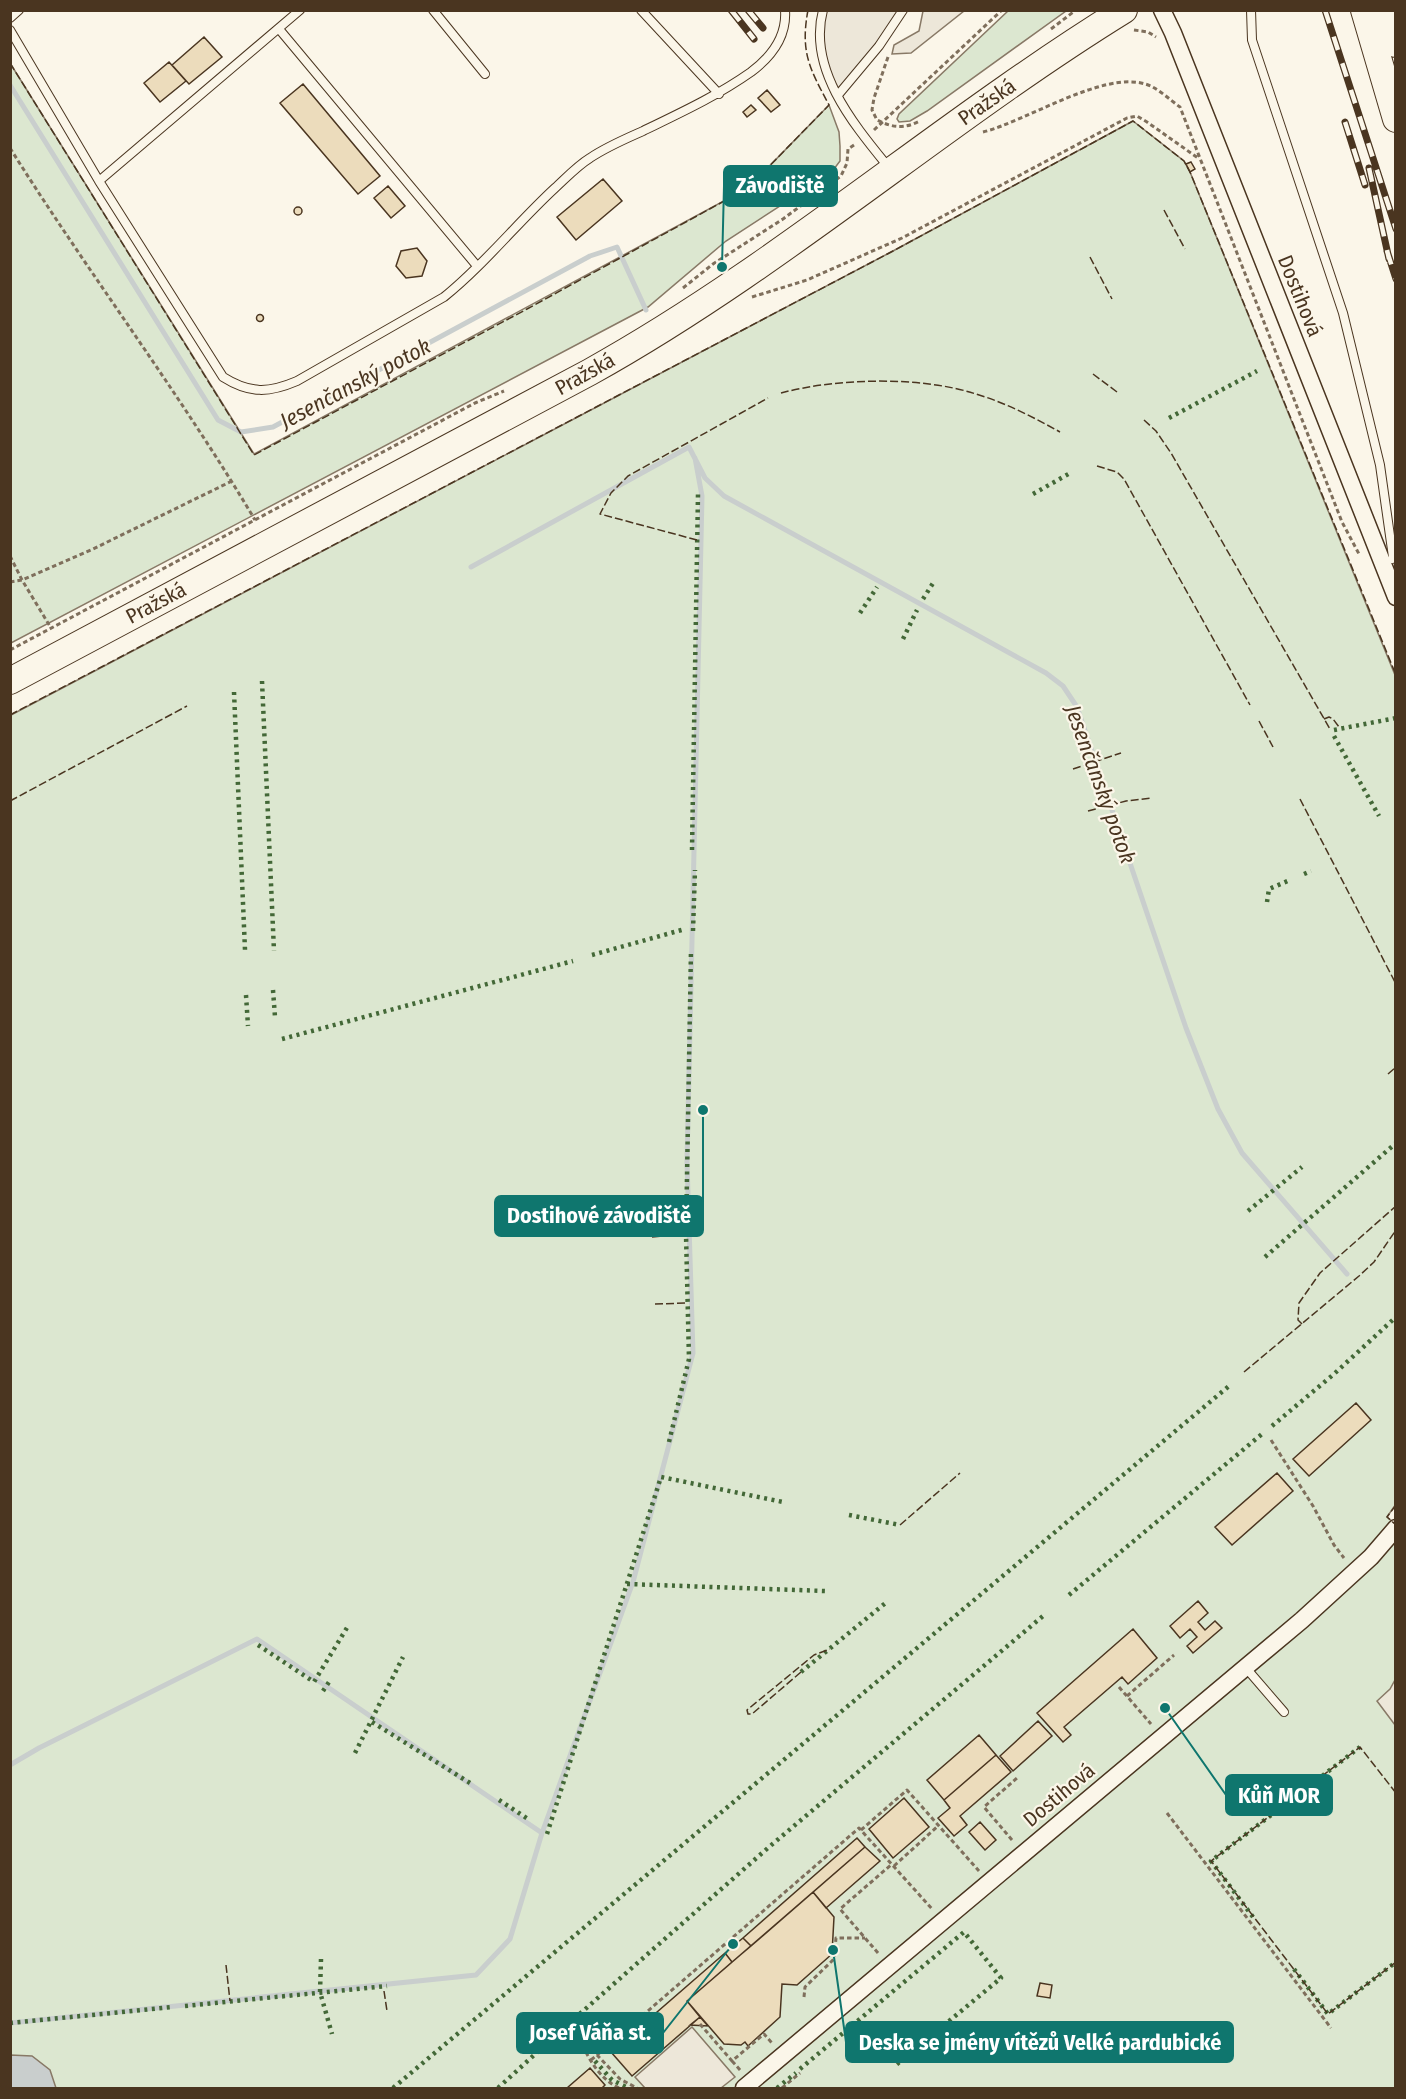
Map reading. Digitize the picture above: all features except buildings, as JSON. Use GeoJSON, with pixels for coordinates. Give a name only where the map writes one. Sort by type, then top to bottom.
{"type":"FeatureCollection","features":[{"type":"Feature","properties":{"kind":"main road","name":"Pražská"},"geometry":{"type":"LineString","coordinates":[[10,681],[620,355],[665,328],[775,255],[967,116],[1124,10]]}},
{"type":"Feature","properties":{"kind":"main road"},"geometry":{"type":"LineString","coordinates":[[1364,10],[1395,119]]}},
{"type":"Feature","properties":{"kind":"main road"},"geometry":{"type":"LineString","coordinates":[[1389,10],[1395,44]]}},
{"type":"Feature","properties":{"kind":"street","name":"Dostihová"},"geometry":{"type":"LineString","coordinates":[[1162,10],[1395,597]]}},
{"type":"Feature","properties":{"kind":"street","name":"Dostihová"},"geometry":{"type":"LineString","coordinates":[[744,2088],[1302,1620],[1384,1543],[1395,1528]]}},
{"type":"Feature","properties":{"kind":"lane"},"geometry":{"type":"LineString","coordinates":[[10,18],[19,10]]}},
{"type":"Feature","properties":{"kind":"lane"},"geometry":{"type":"LineString","coordinates":[[99,181],[300,10]]}},
{"type":"Feature","properties":{"kind":"lane"},"geometry":{"type":"LineString","coordinates":[[433,10],[485,74]]}},
{"type":"Feature","properties":{"kind":"lane"},"geometry":{"type":"LineString","coordinates":[[641,10],[719,94]]}},
{"type":"Feature","properties":{"kind":"lane"},"geometry":{"type":"LineString","coordinates":[[10,30],[99,181],[223,377],[237,386],[266,390],[297,381],[444,297],[464,282],[545,197],[588,159],[719,94],[751,71],[771,53],[782,35],[785,10]]}},
{"type":"Feature","properties":{"kind":"lane"},"geometry":{"type":"LineString","coordinates":[[823,10],[819,31],[821,54],[827,73],[864,137],[892,171]]}},
{"type":"Feature","properties":{"kind":"lane"},"geometry":{"type":"LineString","coordinates":[[838,95],[879,46],[903,10]]}},
{"type":"Feature","properties":{"kind":"lane"},"geometry":{"type":"LineString","coordinates":[[1251,10],[1252,39],[1343,313],[1380,465],[1392,559]]}},
{"type":"Feature","properties":{"kind":"lane"},"geometry":{"type":"LineString","coordinates":[[279,29],[477,266]]}},
{"type":"Feature","properties":{"kind":"lane"},"geometry":{"type":"LineString","coordinates":[[1246,1668],[1284,1712]]}},
{"type":"Feature","properties":{"kind":"path"},"geometry":{"type":"LineString","coordinates":[[680,291],[713,264],[783,219],[841,176],[847,163],[848,149],[883,123],[1002,10]]}},
{"type":"Feature","properties":{"kind":"path"},"geometry":{"type":"LineString","coordinates":[[888,55],[874,98],[872,110],[877,120],[890,127],[904,127],[926,118]]}},
{"type":"Feature","properties":{"kind":"path"},"geometry":{"type":"LineString","coordinates":[[967,116],[977,131],[984,132],[1094,89],[1130,81],[1148,84],[1180,107],[1342,522],[1360,557]]}},
{"type":"Feature","properties":{"kind":"path"},"geometry":{"type":"LineString","coordinates":[[748,298],[807,280],[902,238],[1127,118],[1137,116],[1148,122],[1199,159]]}},
{"type":"Feature","properties":{"kind":"path"},"geometry":{"type":"LineString","coordinates":[[10,148],[44,203],[109,295],[232,481],[255,520]]}},
{"type":"Feature","properties":{"kind":"path"},"geometry":{"type":"LineString","coordinates":[[10,650],[475,403],[513,388]]}},
{"type":"Feature","properties":{"kind":"path"},"geometry":{"type":"LineString","coordinates":[[10,582],[22,580],[93,549],[232,481]]}},
{"type":"Feature","properties":{"kind":"path"},"geometry":{"type":"LineString","coordinates":[[10,556],[52,628]]}},
{"type":"Feature","properties":{"kind":"path"},"geometry":{"type":"LineString","coordinates":[[1271,1440],[1318,1513],[1334,1545],[1355,1571]]}},
{"type":"Feature","properties":{"kind":"path"},"geometry":{"type":"LineString","coordinates":[[1127,1696],[1174,1655]]}},
{"type":"Feature","properties":{"kind":"path"},"geometry":{"type":"LineString","coordinates":[[1119,1687],[1156,1730]]}},
{"type":"Feature","properties":{"kind":"path"},"geometry":{"type":"LineString","coordinates":[[1017,1778],[984,1807],[1017,1846]]}},
{"type":"Feature","properties":{"kind":"path"},"geometry":{"type":"LineString","coordinates":[[590,2060],[907,1790],[982,1875]]}},
{"type":"Feature","properties":{"kind":"path"},"geometry":{"type":"LineString","coordinates":[[1167,1813],[1331,2028]]}},
{"type":"Feature","properties":{"kind":"path"},"geometry":{"type":"LineString","coordinates":[[882,1959],[840,1909],[939,1826]]}},
{"type":"Feature","properties":{"kind":"path"},"geometry":{"type":"LineString","coordinates":[[861,1830],[936,1914]]}},
{"type":"Feature","properties":{"kind":"path"},"geometry":{"type":"LineString","coordinates":[[804,1996],[805,1987],[834,1959],[836,1938],[865,1938]]}},
{"type":"Feature","properties":{"kind":"path"},"geometry":{"type":"LineString","coordinates":[[700,2024],[732,2061],[764,2034]]}},
{"type":"Feature","properties":{"kind":"path"},"geometry":{"type":"LineString","coordinates":[[573,2025],[590,2060],[609,2084],[619,2088]]}},
{"type":"Feature","properties":{"kind":"path"},"geometry":{"type":"LineString","coordinates":[[597,2055],[620,2079],[637,2088]]}},
{"type":"Feature","properties":{"kind":"path"},"geometry":{"type":"LineString","coordinates":[[782,2088],[800,2073]]}},
{"type":"Feature","properties":{"kind":"green space"},"geometry":{"type":"Polygon","coordinates":[[[1008,11],[1066,11],[927,111],[910,121],[899,122],[897,119],[899,114],[1008,11]]]}},
{"type":"Feature","properties":{"kind":"green space"},"geometry":{"type":"Polygon","coordinates":[[[10,63],[254,454],[748,188],[829,105],[839,132],[840,161],[831,173],[726,241],[648,307],[11,643],[10,63]]]}},
{"type":"Feature","properties":{"kind":"green space"},"geometry":{"type":"Polygon","coordinates":[[[1133,121],[1184,161],[1190,172],[1395,675],[1396,1504],[1387,1517],[1396,1525],[1395,2088],[11,2088],[11,715],[893,251],[1133,121]]]}},
{"type":"Feature","properties":{"kind":"shaded area"},"geometry":{"type":"Polygon","coordinates":[[[823,11],[903,11],[838,95],[821,54],[823,11]]]}},
{"type":"Feature","properties":{"kind":"shaded area"},"geometry":{"type":"Polygon","coordinates":[[[923,11],[964,11],[911,53],[892,54],[894,45],[919,31],[923,11]]]}},
{"type":"Feature","properties":{"kind":"shaded area"},"geometry":{"type":"Polygon","coordinates":[[[1395,1680],[1395,1725],[1377,1701],[1390,1689],[1395,1680]]]}},
{"type":"Feature","properties":{"kind":"shaded area"},"geometry":{"type":"Polygon","coordinates":[[[692,2027],[735,2077],[721,2088],[645,2088],[635,2077],[692,2027]]]}},
{"type":"Feature","properties":{"kind":"shaded area"},"geometry":{"type":"Polygon","coordinates":[[[10,2055],[32,2056],[50,2070],[56,2088],[11,2088],[10,2055]]]}},
{"type":"Feature","properties":{"kind":"waterway","name":"Jesenčanský potok"},"geometry":{"type":"LineString","coordinates":[[10,85],[218,420],[241,432],[273,427],[590,256],[617,247],[646,310]]}},
{"type":"Feature","properties":{"kind":"waterway","name":"Jesenčanský potok"},"geometry":{"type":"LineString","coordinates":[[471,567],[689,447],[705,478],[724,496],[1046,673],[1063,686],[1077,707],[1186,1028],[1218,1109],[1242,1153],[1347,1274]]}},
{"type":"Feature","properties":{"kind":"waterway"},"geometry":{"type":"LineString","coordinates":[[10,2023],[476,1975],[510,1939],[542,1833],[633,1582],[693,1353],[687,1162],[702,496],[695,458]]}},
{"type":"Feature","properties":{"kind":"waterway"},"geometry":{"type":"LineString","coordinates":[[10,1765],[39,1748],[257,1639],[542,1833]]}},
{"type":"Feature","properties":{"kind":"railway"},"geometry":{"type":"LineString","coordinates":[[731,10],[754,39]]}},
{"type":"Feature","properties":{"kind":"railway"},"geometry":{"type":"LineString","coordinates":[[748,10],[763,28]]}},
{"type":"Feature","properties":{"kind":"railway"},"geometry":{"type":"LineString","coordinates":[[1325,10],[1396,229]]}},
{"type":"Feature","properties":{"kind":"railway"},"geometry":{"type":"LineString","coordinates":[[1345,122],[1365,185]]}},
{"type":"Feature","properties":{"kind":"railway"},"geometry":{"type":"LineString","coordinates":[[1369,168],[1389,259]]}},
{"type":"Feature","properties":{"kind":"railway"},"geometry":{"type":"LineString","coordinates":[[1387,251],[1396,279]]}},
{"type":"Feature","properties":{"kind":"hedge"},"geometry":{"type":"LineString","coordinates":[[1169,418],[1257,371]]}},
{"type":"Feature","properties":{"kind":"hedge"},"geometry":{"type":"LineString","coordinates":[[1033,494],[1072,472]]}},
{"type":"Feature","properties":{"kind":"hedge"},"geometry":{"type":"LineString","coordinates":[[692,850],[698,494]]}},
{"type":"Feature","properties":{"kind":"hedge"},"geometry":{"type":"LineString","coordinates":[[923,599],[935,580]]}},
{"type":"Feature","properties":{"kind":"hedge"},"geometry":{"type":"LineString","coordinates":[[860,613],[877,587]]}},
{"type":"Feature","properties":{"kind":"hedge"},"geometry":{"type":"LineString","coordinates":[[903,639],[917,610]]}},
{"type":"Feature","properties":{"kind":"hedge"},"geometry":{"type":"LineString","coordinates":[[262,681],[274,951]]}},
{"type":"Feature","properties":{"kind":"hedge"},"geometry":{"type":"LineString","coordinates":[[234,692],[245,950]]}},
{"type":"Feature","properties":{"kind":"hedge"},"geometry":{"type":"LineString","coordinates":[[1334,730],[1396,718]]}},
{"type":"Feature","properties":{"kind":"hedge"},"geometry":{"type":"LineString","coordinates":[[1334,736],[1379,816]]}},
{"type":"Feature","properties":{"kind":"hedge"},"geometry":{"type":"LineString","coordinates":[[693,931],[695,870]]}},
{"type":"Feature","properties":{"kind":"hedge"},"geometry":{"type":"LineString","coordinates":[[1304,874],[1311,871]]}},
{"type":"Feature","properties":{"kind":"hedge"},"geometry":{"type":"LineString","coordinates":[[1267,902],[1269,889],[1290,880]]}},
{"type":"Feature","properties":{"kind":"hedge"},"geometry":{"type":"LineString","coordinates":[[592,955],[685,929]]}},
{"type":"Feature","properties":{"kind":"hedge"},"geometry":{"type":"LineString","coordinates":[[669,1442],[689,1359],[686,1234],[691,950]]}},
{"type":"Feature","properties":{"kind":"hedge"},"geometry":{"type":"LineString","coordinates":[[282,1039],[573,961]]}},
{"type":"Feature","properties":{"kind":"hedge"},"geometry":{"type":"LineString","coordinates":[[273,990],[275,1017]]}},
{"type":"Feature","properties":{"kind":"hedge"},"geometry":{"type":"LineString","coordinates":[[246,995],[248,1026]]}},
{"type":"Feature","properties":{"kind":"hedge"},"geometry":{"type":"LineString","coordinates":[[1265,1257],[1396,1143]]}},
{"type":"Feature","properties":{"kind":"hedge"},"geometry":{"type":"LineString","coordinates":[[1248,1211],[1302,1167]]}},
{"type":"Feature","properties":{"kind":"hedge"},"geometry":{"type":"LineString","coordinates":[[1272,1426],[1334,1374],[1396,1317]]}},
{"type":"Feature","properties":{"kind":"hedge"},"geometry":{"type":"LineString","coordinates":[[393,2088],[1229,1386]]}},
{"type":"Feature","properties":{"kind":"hedge"},"geometry":{"type":"LineString","coordinates":[[1069,1595],[1262,1434]]}},
{"type":"Feature","properties":{"kind":"hedge"},"geometry":{"type":"LineString","coordinates":[[547,1834],[661,1477],[783,1502]]}},
{"type":"Feature","properties":{"kind":"hedge"},"geometry":{"type":"LineString","coordinates":[[849,1515],[900,1525]]}},
{"type":"Feature","properties":{"kind":"hedge"},"geometry":{"type":"LineString","coordinates":[[627,1584],[825,1591]]}},
{"type":"Feature","properties":{"kind":"hedge"},"geometry":{"type":"LineString","coordinates":[[801,1672],[888,1601]]}},
{"type":"Feature","properties":{"kind":"hedge"},"geometry":{"type":"LineString","coordinates":[[574,2019],[769,1847],[1043,1616]]}},
{"type":"Feature","properties":{"kind":"hedge"},"geometry":{"type":"LineString","coordinates":[[258,1645],[314,1682],[348,1626]]}},
{"type":"Feature","properties":{"kind":"hedge"},"geometry":{"type":"LineString","coordinates":[[355,1753],[403,1657]]}},
{"type":"Feature","properties":{"kind":"hedge"},"geometry":{"type":"LineString","coordinates":[[323,1691],[331,1679]]}},
{"type":"Feature","properties":{"kind":"hedge"},"geometry":{"type":"LineString","coordinates":[[372,1722],[470,1783]]}},
{"type":"Feature","properties":{"kind":"hedge"},"geometry":{"type":"LineString","coordinates":[[1253,1917],[1211,1861],[1360,1747]]}},
{"type":"Feature","properties":{"kind":"hedge"},"geometry":{"type":"LineString","coordinates":[[499,1800],[528,1819]]}},
{"type":"Feature","properties":{"kind":"hedge"},"geometry":{"type":"LineString","coordinates":[[800,2069],[964,1932],[1001,1978],[896,2065]]}},
{"type":"Feature","properties":{"kind":"hedge"},"geometry":{"type":"LineString","coordinates":[[321,1959],[320,1992],[332,2034]]}},
{"type":"Feature","properties":{"kind":"hedge"},"geometry":{"type":"LineString","coordinates":[[1294,1969],[1328,2014],[1396,1962]]}},
{"type":"Feature","properties":{"kind":"hedge"},"geometry":{"type":"LineString","coordinates":[[185,2006],[387,1986]]}},
{"type":"Feature","properties":{"kind":"hedge"},"geometry":{"type":"LineString","coordinates":[[10,2023],[173,2007]]}},
{"type":"Feature","properties":{"kind":"hedge"},"geometry":{"type":"LineString","coordinates":[[498,2088],[567,2025]]}},
{"type":"Feature","properties":{"kind":"hedge"},"geometry":{"type":"LineString","coordinates":[[595,2061],[612,2080],[628,2088]]}},
{"type":"Feature","properties":{"kind":"hedge"},"geometry":{"type":"LineString","coordinates":[[777,2088],[796,2073]]}},
{"type":"Feature","properties":{"kind":"fence"},"geometry":{"type":"LineString","coordinates":[[10,63],[254,455],[748,188],[829,105],[808,60],[805,38],[808,10]]}},
{"type":"Feature","properties":{"kind":"fence"},"geometry":{"type":"LineString","coordinates":[[10,715],[893,251],[1133,121],[1184,161],[1190,172],[1396,675]]}},
{"type":"Feature","properties":{"kind":"fence"},"geometry":{"type":"LineString","coordinates":[[1164,210],[1185,249]]}},
{"type":"Feature","properties":{"kind":"fence"},"geometry":{"type":"LineString","coordinates":[[1090,257],[1112,299]]}},
{"type":"Feature","properties":{"kind":"fence"},"geometry":{"type":"LineString","coordinates":[[1093,374],[1117,392]]}},
{"type":"Feature","properties":{"kind":"fence"},"geometry":{"type":"LineString","coordinates":[[781,393],[827,384],[853,382],[930,384],[954,388],[987,398],[1060,432]]}},
{"type":"Feature","properties":{"kind":"fence"},"geometry":{"type":"LineString","coordinates":[[697,540],[600,514],[611,493],[628,476],[768,398]]}},
{"type":"Feature","properties":{"kind":"fence"},"geometry":{"type":"LineString","coordinates":[[1144,420],[1156,431],[1171,453],[1330,729]]}},
{"type":"Feature","properties":{"kind":"fence"},"geometry":{"type":"LineString","coordinates":[[1097,466],[1117,472],[1124,479],[1250,705]]}},
{"type":"Feature","properties":{"kind":"fence"},"geometry":{"type":"LineString","coordinates":[[10,801],[187,706]]}},
{"type":"Feature","properties":{"kind":"fence"},"geometry":{"type":"LineString","coordinates":[[1324,719],[1329,717],[1333,719],[1339,727]]}},
{"type":"Feature","properties":{"kind":"fence"},"geometry":{"type":"LineString","coordinates":[[1259,721],[1273,747]]}},
{"type":"Feature","properties":{"kind":"fence"},"geometry":{"type":"LineString","coordinates":[[1073,769],[1121,753]]}},
{"type":"Feature","properties":{"kind":"fence"},"geometry":{"type":"LineString","coordinates":[[1088,811],[1126,801],[1152,798]]}},
{"type":"Feature","properties":{"kind":"fence"},"geometry":{"type":"LineString","coordinates":[[1300,799],[1396,984]]}},
{"type":"Feature","properties":{"kind":"fence"},"geometry":{"type":"LineString","coordinates":[[1388,1074],[1396,1067]]}},
{"type":"Feature","properties":{"kind":"fence"},"geometry":{"type":"LineString","coordinates":[[1302,1324],[1298,1320],[1299,1303],[1320,1273],[1396,1206]]}},
{"type":"Feature","properties":{"kind":"fence"},"geometry":{"type":"LineString","coordinates":[[1244,1372],[1374,1262],[1396,1230]]}},
{"type":"Feature","properties":{"kind":"fence"},"geometry":{"type":"LineString","coordinates":[[652,1237],[686,1234]]}},
{"type":"Feature","properties":{"kind":"fence"},"geometry":{"type":"LineString","coordinates":[[655,1304],[688,1303]]}},
{"type":"Feature","properties":{"kind":"fence"},"geometry":{"type":"LineString","coordinates":[[900,1525],[960,1473]]}},
{"type":"Feature","properties":{"kind":"fence"},"geometry":{"type":"LineString","coordinates":[[1396,1505],[1387,1517],[1396,1525]]}},
{"type":"Feature","properties":{"kind":"fence"},"geometry":{"type":"LineString","coordinates":[[801,1672],[752,1714],[748,1714],[747,1710],[814,1655],[830,1649]]}},
{"type":"Feature","properties":{"kind":"fence"},"geometry":{"type":"LineString","coordinates":[[1396,1793],[1360,1747],[1211,1861],[1328,2014],[1396,1962]]}},
{"type":"Feature","properties":{"kind":"fence"},"geometry":{"type":"LineString","coordinates":[[226,1965],[230,2001]]}},
{"type":"Feature","properties":{"kind":"fence"},"geometry":{"type":"LineString","coordinates":[[384,1991],[387,2011]]}},
{"type":"Feature","properties":{"kind":"place","name":"Závodiště"},"geometry":{"type":"Point","coordinates":[722,267]}},
{"type":"Feature","properties":{"kind":"place","name":"Dostihové závodiště"},"geometry":{"type":"Point","coordinates":[703,1110]}},
{"type":"Feature","properties":{"kind":"place","name":"Kůň MOR"},"geometry":{"type":"Point","coordinates":[1165,1708]}},
{"type":"Feature","properties":{"kind":"place","name":"Josef Váňa st."},"geometry":{"type":"Point","coordinates":[733,1944]}},
{"type":"Feature","properties":{"kind":"place","name":"Deska se jmény vítězů Velké pardubické"},"geometry":{"type":"Point","coordinates":[833,1950]}}]}
